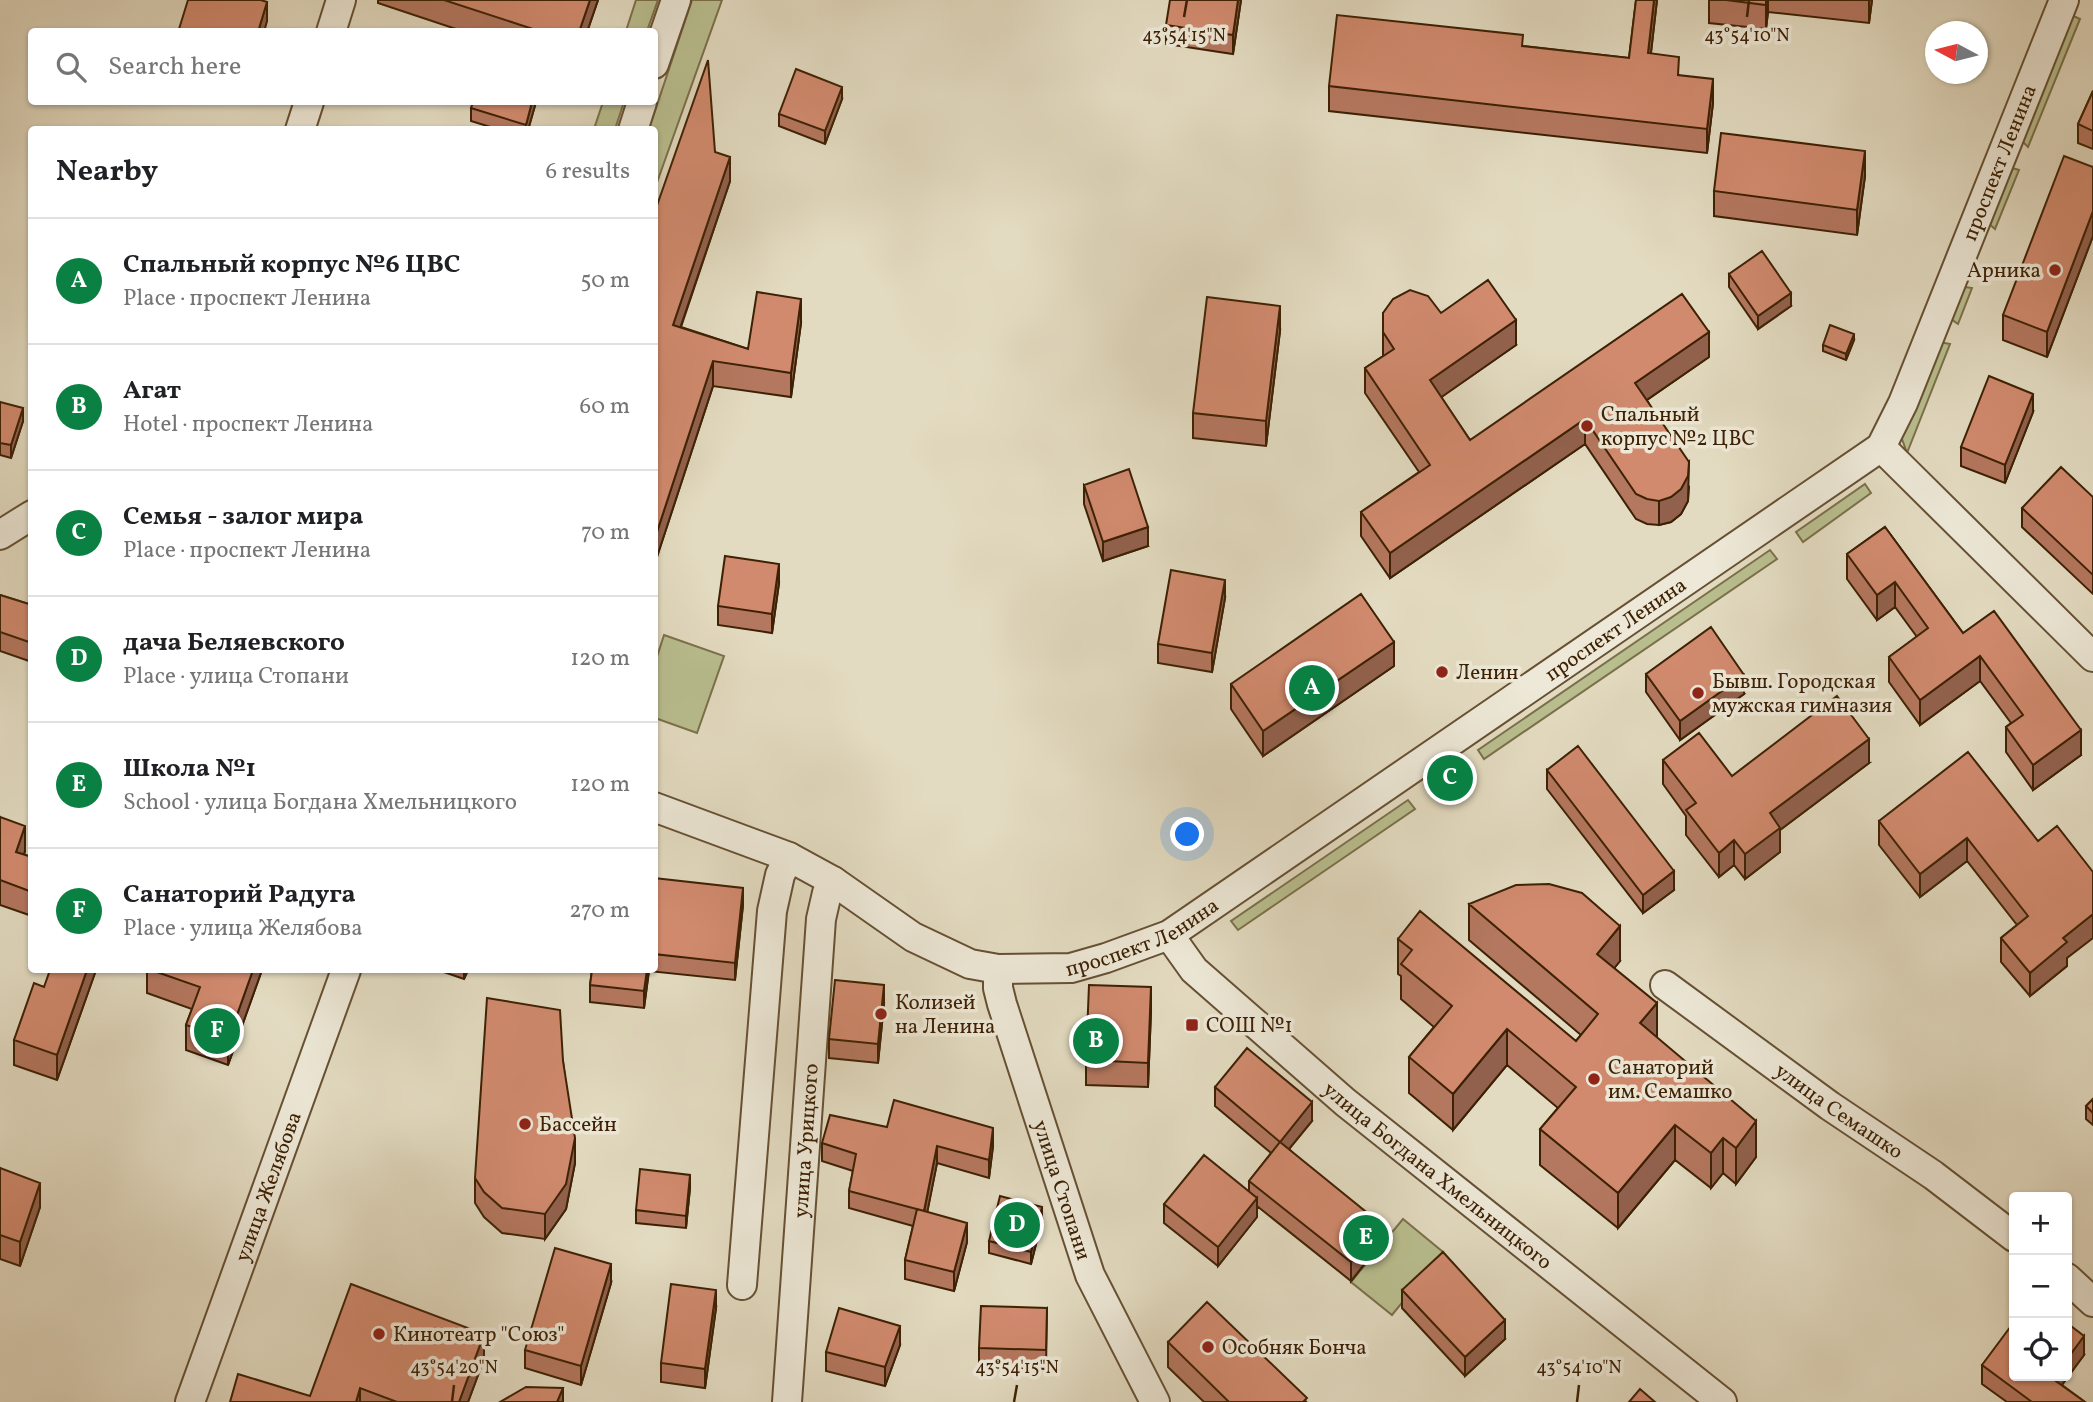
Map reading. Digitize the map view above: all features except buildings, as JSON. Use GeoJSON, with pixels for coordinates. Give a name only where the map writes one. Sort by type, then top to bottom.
{"type":"FeatureCollection","features":[{"type":"Feature","properties":{"kind":"street"},"geometry":{"type":"LineString","coordinates":[[332,28],[341,0]]}},
{"type":"Feature","properties":{"kind":"street"},"geometry":{"type":"LineString","coordinates":[[658,52],[676,0]]}},
{"type":"Feature","properties":{"kind":"street","name":"проспект Ленина"},"geometry":{"type":"LineString","coordinates":[[658,808],[789,857],[833,881],[946,955],[970,964],[998,969],[1071,968],[1169,935],[1881,447],[1903,403],[2064,0]]}},
{"type":"Feature","properties":{"kind":"street"},"geometry":{"type":"LineString","coordinates":[[301,126],[308,105]]}},
{"type":"Feature","properties":{"kind":"street"},"geometry":{"type":"LineString","coordinates":[[633,126],[641,105]]}},
{"type":"Feature","properties":{"kind":"street"},"geometry":{"type":"LineString","coordinates":[[1881,447],[2093,657]]}},
{"type":"Feature","properties":{"kind":"street"},"geometry":{"type":"LineString","coordinates":[[0,535],[28,518]]}},
{"type":"Feature","properties":{"kind":"street"},"geometry":{"type":"LineString","coordinates":[[742,1285],[772,911],[780,875],[789,857]]}},
{"type":"Feature","properties":{"kind":"street","name":"улица Урицкого"},"geometry":{"type":"LineString","coordinates":[[787,1402],[821,919],[827,893],[833,881]]}},
{"type":"Feature","properties":{"kind":"street","name":"улица Богдана Хмельницкого"},"geometry":{"type":"LineString","coordinates":[[1169,935],[1194,970],[1345,1102],[1722,1402]]}},
{"type":"Feature","properties":{"kind":"street","name":"улица Стопани"},"geometry":{"type":"LineString","coordinates":[[998,969],[998,988],[1002,1004],[1090,1275],[1155,1402]]}},
{"type":"Feature","properties":{"kind":"street","name":"улица Желябова"},"geometry":{"type":"LineString","coordinates":[[190,1402],[345,973]]}},
{"type":"Feature","properties":{"kind":"street","name":"улица Семашко"},"geometry":{"type":"LineString","coordinates":[[1665,985],[1830,1107],[1933,1175],[2009,1233]]}},
{"type":"Feature","properties":{"kind":"street"},"geometry":{"type":"LineString","coordinates":[[2072,1283],[2093,1302]]}},
{"type":"Feature","properties":{"kind":"green space"},"geometry":{"type":"Polygon","coordinates":[[[636,0],[658,0],[648,28],[627,28],[636,0]]]}},
{"type":"Feature","properties":{"kind":"green space"},"geometry":{"type":"Polygon","coordinates":[[[692,0],[722,0],[658,180],[658,126],[650,126],[692,0]]]}},
{"type":"Feature","properties":{"kind":"green space"},"geometry":{"type":"Polygon","coordinates":[[[2069,14],[2080,19],[2028,147],[2022,141],[2069,14]]]}},
{"type":"Feature","properties":{"kind":"green space"},"geometry":{"type":"Polygon","coordinates":[[[602,105],[623,105],[616,126],[595,126],[602,105]]]}},
{"type":"Feature","properties":{"kind":"green space"},"geometry":{"type":"Polygon","coordinates":[[[2012,168],[2019,170],[1995,229],[1988,223],[2012,168]]]}},
{"type":"Feature","properties":{"kind":"green space"},"geometry":{"type":"Polygon","coordinates":[[[1972,288],[1958,324],[1951,319],[1958,290],[1972,288]]]}},
{"type":"Feature","properties":{"kind":"green space"},"geometry":{"type":"Polygon","coordinates":[[[1939,342],[1950,344],[1907,453],[1902,439],[1903,424],[1939,342]]]}},
{"type":"Feature","properties":{"kind":"green space"},"geometry":{"type":"Polygon","coordinates":[[[1865,484],[1871,493],[1803,542],[1796,532],[1865,484]]]}},
{"type":"Feature","properties":{"kind":"green space"},"geometry":{"type":"Polygon","coordinates":[[[1770,550],[1777,559],[1484,759],[1478,750],[1770,550]]]}},
{"type":"Feature","properties":{"kind":"green space"},"geometry":{"type":"Polygon","coordinates":[[[664,635],[724,656],[697,733],[658,719],[658,654],[664,635]]]}},
{"type":"Feature","properties":{"kind":"green space"},"geometry":{"type":"Polygon","coordinates":[[[1408,800],[1415,809],[1238,930],[1231,921],[1408,800]]]}},
{"type":"Feature","properties":{"kind":"green space"},"geometry":{"type":"Polygon","coordinates":[[[1403,1219],[1443,1252],[1392,1315],[1351,1282],[1403,1219]]]}},
{"type":"Feature","properties":{"kind":"place","name":"Арника"},"geometry":{"type":"Point","coordinates":[2055,270]}},
{"type":"Feature","properties":{"kind":"place","name":"Спальный корпус №2 ЦВС"},"geometry":{"type":"Point","coordinates":[1587,426]}},
{"type":"Feature","properties":{"kind":"place","name":"Ленин"},"geometry":{"type":"Point","coordinates":[1442,672]}},
{"type":"Feature","properties":{"kind":"place","name":"Спальный корпус №6 ЦВС"},"geometry":{"type":"Point","coordinates":[1312,688]}},
{"type":"Feature","properties":{"kind":"place","name":"Бывш. Городская мужская гимназия"},"geometry":{"type":"Point","coordinates":[1698,693]}},
{"type":"Feature","properties":{"kind":"place","name":"Семья - залог мира"},"geometry":{"type":"Point","coordinates":[1450,778]}},
{"type":"Feature","properties":{"kind":"place","name":"Колизей на Ленина"},"geometry":{"type":"Point","coordinates":[881,1014]}},
{"type":"Feature","properties":{"kind":"place","name":"СОШ №1"},"geometry":{"type":"Point","coordinates":[1192,1025]}},
{"type":"Feature","properties":{"kind":"place","name":"Cанаторий Радуга"},"geometry":{"type":"Point","coordinates":[217,1031]}},
{"type":"Feature","properties":{"kind":"place","name":"Агат"},"geometry":{"type":"Point","coordinates":[1096,1041]}},
{"type":"Feature","properties":{"kind":"place","name":"Санаторий им. Семашко"},"geometry":{"type":"Point","coordinates":[1594,1079]}},
{"type":"Feature","properties":{"kind":"place","name":"Бассейн"},"geometry":{"type":"Point","coordinates":[525,1124]}},
{"type":"Feature","properties":{"kind":"place","name":"дача Беляевского"},"geometry":{"type":"Point","coordinates":[1017,1225]}},
{"type":"Feature","properties":{"kind":"place","name":"Школа №1"},"geometry":{"type":"Point","coordinates":[1366,1238]}},
{"type":"Feature","properties":{"kind":"place","name":"Кинотеатр \"Союз\""},"geometry":{"type":"Point","coordinates":[379,1334]}},
{"type":"Feature","properties":{"kind":"place","name":"Особняк Бонча"},"geometry":{"type":"Point","coordinates":[1208,1347]}}]}
